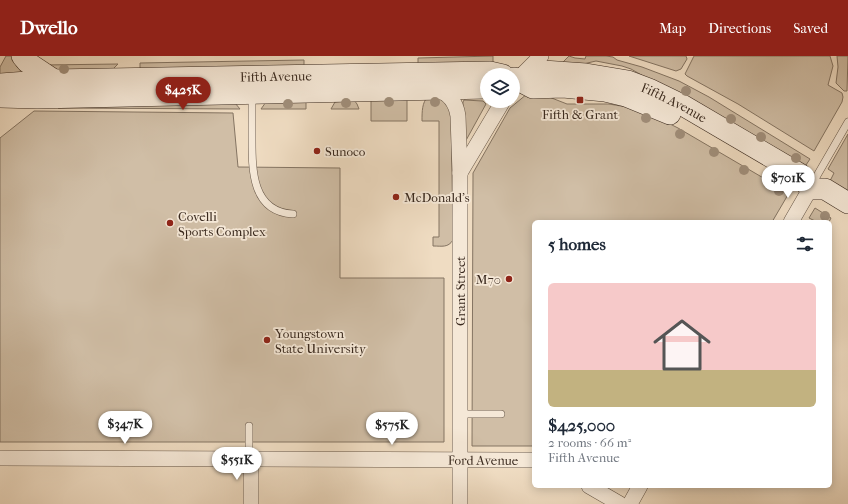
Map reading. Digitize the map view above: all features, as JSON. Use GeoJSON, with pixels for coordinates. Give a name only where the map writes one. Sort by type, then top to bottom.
{"type":"FeatureCollection","features":[{"type":"Feature","properties":{"kind":"main road"},"geometry":{"type":"LineString","coordinates":[[22,56],[27,62],[54,80]]}},
{"type":"Feature","properties":{"kind":"main road","name":"Fifth Avenue"},"geometry":{"type":"LineString","coordinates":[[520,78],[543,71],[586,74],[628,81],[649,89],[684,106],[800,174],[819,201],[848,218]]}},
{"type":"Feature","properties":{"kind":"main road","name":"Fifth Avenue"},"geometry":{"type":"LineString","coordinates":[[0,97],[38,98],[252,84],[480,72]]}},
{"type":"Feature","properties":{"kind":"main road","name":"Fifth Avenue"},"geometry":{"type":"LineString","coordinates":[[0,84],[54,80],[435,89],[480,88]]}},
{"type":"Feature","properties":{"kind":"main road"},"geometry":{"type":"LineString","coordinates":[[810,189],[825,189],[848,203]]}},
{"type":"Feature","properties":{"kind":"street"},"geometry":{"type":"LineString","coordinates":[[519,68],[526,56]]}},
{"type":"Feature","properties":{"kind":"street"},"geometry":{"type":"LineString","coordinates":[[520,73],[541,56]]}},
{"type":"Feature","properties":{"kind":"street","name":"Grant Street"},"geometry":{"type":"LineString","coordinates":[[435,89],[449,96],[457,110],[460,173],[460,504]]}},
{"type":"Feature","properties":{"kind":"street"},"geometry":{"type":"LineString","coordinates":[[460,173],[499,108]]}},
{"type":"Feature","properties":{"kind":"street"},"geometry":{"type":"LineString","coordinates":[[792,220],[810,189]]}},
{"type":"Feature","properties":{"kind":"street","name":"Ford Avenue"},"geometry":{"type":"LineString","coordinates":[[0,458],[532,460]]}},
{"type":"Feature","properties":{"kind":"street"},"geometry":{"type":"LineString","coordinates":[[250,458],[251,504]]}},
{"type":"Feature","properties":{"kind":"street"},"geometry":{"type":"LineString","coordinates":[[592,488],[620,504]]}},
{"type":"Feature","properties":{"kind":"street"},"geometry":{"type":"LineString","coordinates":[[630,504],[639,488]]}},
{"type":"Feature","properties":{"kind":"lane"},"geometry":{"type":"LineString","coordinates":[[252,84],[252,168],[254,179],[266,204],[285,213],[293,214]]}},
{"type":"Feature","properties":{"kind":"lane"},"geometry":{"type":"LineString","coordinates":[[810,189],[848,122]]}},
{"type":"Feature","properties":{"kind":"lane"},"geometry":{"type":"LineString","coordinates":[[460,414],[501,414]]}},
{"type":"Feature","properties":{"kind":"lane"},"geometry":{"type":"LineString","coordinates":[[249,426],[250,458]]}},
{"type":"Feature","properties":{"kind":"shaded area"},"geometry":{"type":"Polygon","coordinates":[[[6,56],[11,56],[17,67],[30,78],[0,80],[0,67],[6,56]]]}},
{"type":"Feature","properties":{"kind":"shaded area"},"geometry":{"type":"Polygon","coordinates":[[[493,56],[493,68],[418,64],[418,58],[493,56]]]}},
{"type":"Feature","properties":{"kind":"shaded area"},"geometry":{"type":"Polygon","coordinates":[[[569,56],[585,59],[586,56],[613,57],[617,60],[642,67],[679,81],[709,97],[810,159],[804,168],[631,69],[596,61],[583,64],[562,63],[569,56]]]}},
{"type":"Feature","properties":{"kind":"shaded area"},"geometry":{"type":"Polygon","coordinates":[[[629,56],[686,56],[687,59],[681,69],[676,71],[629,56]]]}},
{"type":"Feature","properties":{"kind":"shaded area"},"geometry":{"type":"Polygon","coordinates":[[[694,56],[830,56],[833,66],[828,85],[842,93],[842,102],[814,151],[738,104],[687,76],[685,74],[694,56]]]}},
{"type":"Feature","properties":{"kind":"shaded area"},"geometry":{"type":"Polygon","coordinates":[[[837,56],[848,56],[847,91],[844,91],[836,83],[838,67],[837,56]]]}},
{"type":"Feature","properties":{"kind":"shaded area"},"geometry":{"type":"Polygon","coordinates":[[[304,60],[304,67],[164,76],[140,68],[140,63],[304,60]]]}},
{"type":"Feature","properties":{"kind":"shaded area"},"geometry":{"type":"Polygon","coordinates":[[[118,64],[111,71],[52,72],[43,65],[118,64]]]}},
{"type":"Feature","properties":{"kind":"shaded area","name":"M70"},"geometry":{"type":"Polygon","coordinates":[[[527,94],[544,95],[567,104],[609,104],[627,107],[664,121],[789,193],[773,220],[532,220],[532,446],[472,446],[473,173],[510,108],[520,108],[520,100],[527,94]]]}},
{"type":"Feature","properties":{"kind":"shaded area"},"geometry":{"type":"Polygon","coordinates":[[[428,96],[443,98],[451,109],[453,240],[451,243],[444,246],[433,246],[433,237],[439,237],[439,121],[422,121],[423,104],[428,96]]]}},
{"type":"Feature","properties":{"kind":"shaded area"},"geometry":{"type":"Polygon","coordinates":[[[373,98],[407,100],[407,121],[371,121],[371,101],[373,98]]]}},
{"type":"Feature","properties":{"kind":"shaded area"},"geometry":{"type":"Polygon","coordinates":[[[306,99],[306,109],[261,109],[266,102],[306,99]]]}},
{"type":"Feature","properties":{"kind":"shaded area"},"geometry":{"type":"Polygon","coordinates":[[[354,100],[359,109],[331,109],[335,102],[354,100]]]}},
{"type":"Feature","properties":{"kind":"shaded area"},"geometry":{"type":"Polygon","coordinates":[[[464,100],[480,101],[480,108],[484,108],[464,144],[462,144],[464,100]]]}},
{"type":"Feature","properties":{"kind":"shaded area"},"geometry":{"type":"Polygon","coordinates":[[[235,103],[240,109],[58,108],[235,103]]]}},
{"type":"Feature","properties":{"kind":"shaded area","name":"Covelli Sports Complex"},"geometry":{"type":"Polygon","coordinates":[[[34,111],[233,113],[238,167],[340,168],[340,278],[444,278],[444,442],[0,442],[0,138],[34,111]]]}},
{"type":"Feature","properties":{"kind":"shaded area"},"geometry":{"type":"Polygon","coordinates":[[[848,134],[848,194],[829,183],[834,173],[828,169],[848,134]]]}},
{"type":"Feature","properties":{"kind":"shaded area"},"geometry":{"type":"Polygon","coordinates":[[[815,208],[831,218],[830,220],[813,220],[809,218],[815,208]]]}},
{"type":"Feature","properties":{"kind":"place","name":"Fifth & Grant"},"geometry":{"type":"Point","coordinates":[580,100]}},
{"type":"Feature","properties":{"kind":"place","name":"Sunoco"},"geometry":{"type":"Point","coordinates":[317,151]}},
{"type":"Feature","properties":{"kind":"place","name":"McDonald's"},"geometry":{"type":"Point","coordinates":[396,197]}},
{"type":"Feature","properties":{"kind":"place","name":"Covelli Sports Complex"},"geometry":{"type":"Point","coordinates":[170,223]}},
{"type":"Feature","properties":{"kind":"place","name":"M70"},"geometry":{"type":"Point","coordinates":[509,279]}},
{"type":"Feature","properties":{"kind":"place","name":"Youngstown State University"},"geometry":{"type":"Point","coordinates":[267,340]}}]}
